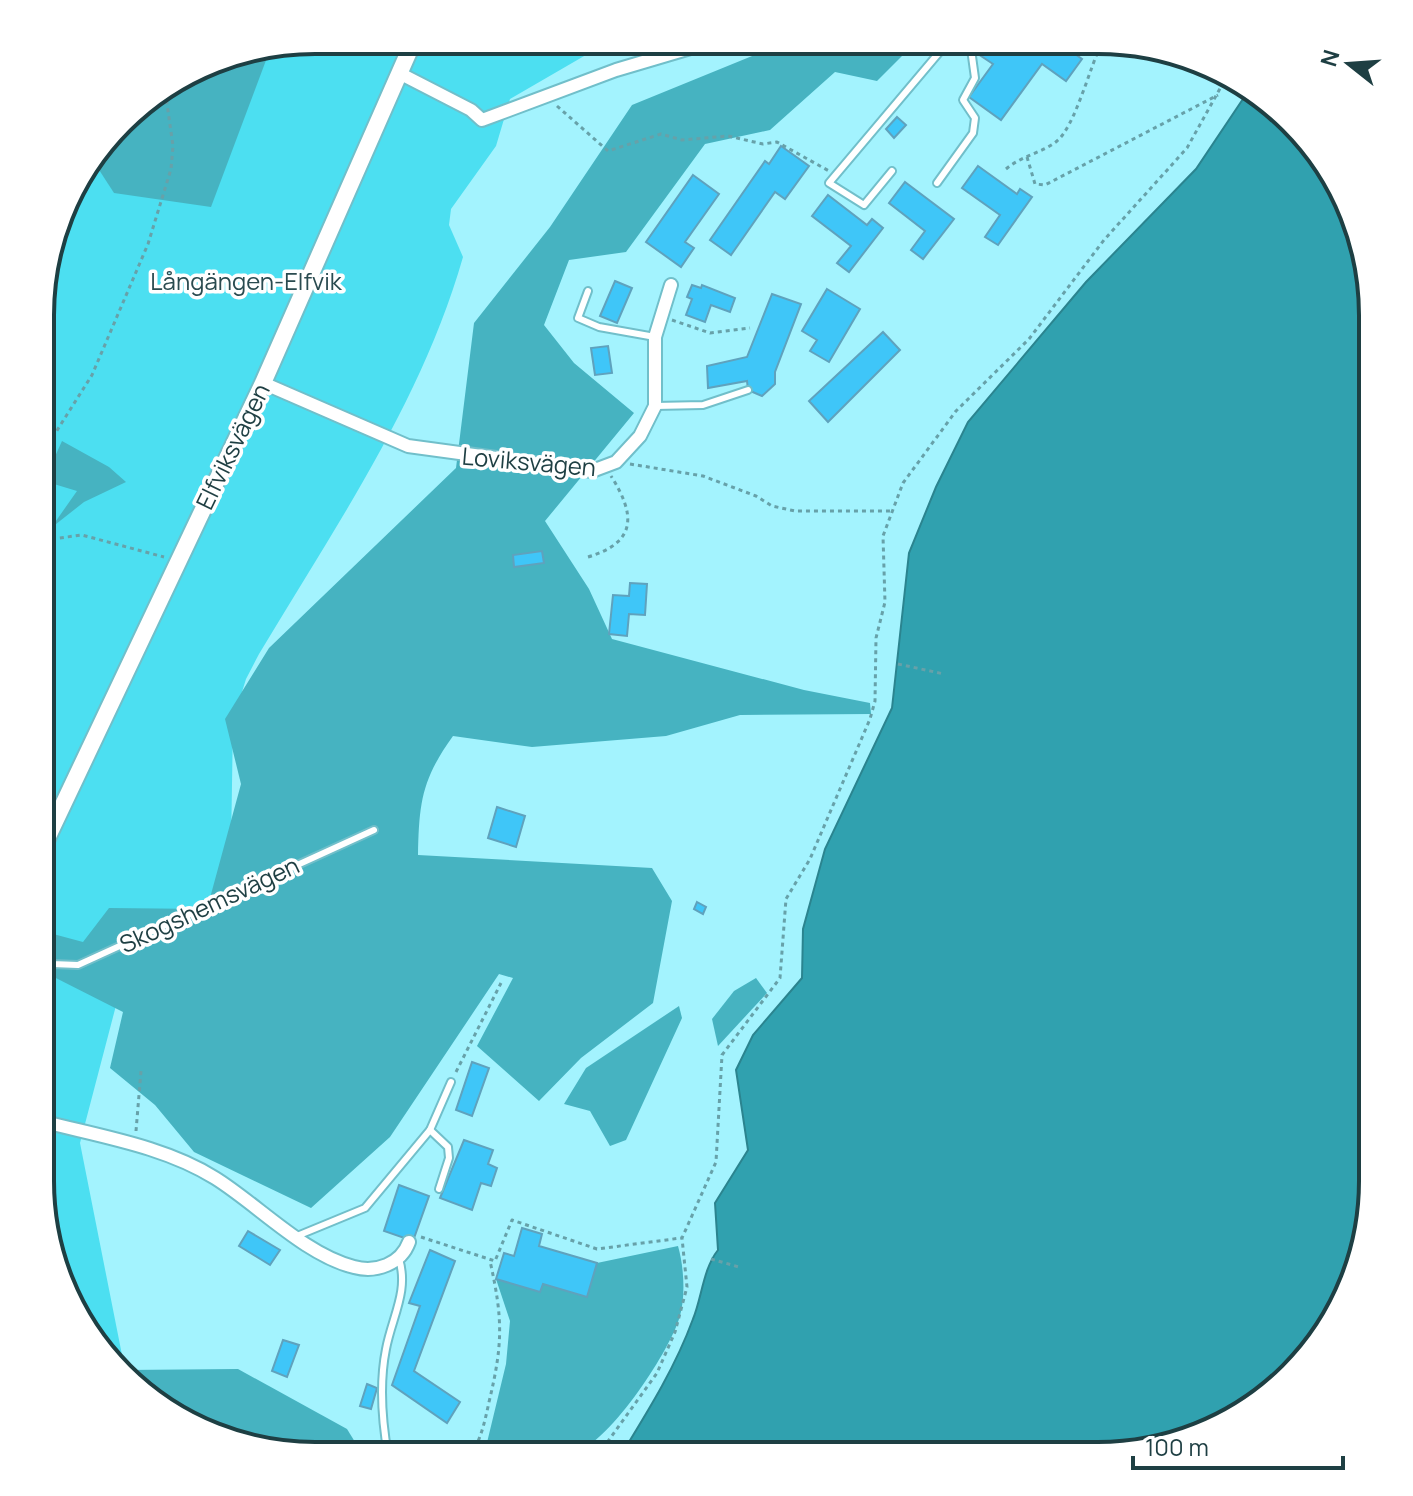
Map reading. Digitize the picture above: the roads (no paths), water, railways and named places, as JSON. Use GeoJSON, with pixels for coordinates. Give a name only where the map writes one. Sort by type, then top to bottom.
{"type":"FeatureCollection","features":[{"type":"Feature","properties":{"kind":"street","name":"Elfviksvägen"},"geometry":{"type":"LineString","coordinates":[[55,822],[176,560],[263,383],[408,54]]}},
{"type":"Feature","properties":{"kind":"street"},"geometry":{"type":"LineString","coordinates":[[399,73],[471,110],[482,120],[616,70],[670,54]]}},
{"type":"Feature","properties":{"kind":"street","name":"Loviksvägen"},"geometry":{"type":"LineString","coordinates":[[263,383],[408,446],[592,471],[611,465],[640,436],[655,406],[655,337],[671,285]]}},
{"type":"Feature","properties":{"kind":"street"},"geometry":{"type":"LineString","coordinates":[[55,1125],[139,1146],[212,1176],[297,1236],[354,1267],[376,1269],[399,1259],[409,1242]]}},
{"type":"Feature","properties":{"kind":"lane"},"geometry":{"type":"LineString","coordinates":[[892,171],[864,205],[829,183],[938,54]]}},
{"type":"Feature","properties":{"kind":"lane"},"geometry":{"type":"LineString","coordinates":[[937,183],[973,133],[975,118],[963,100],[975,78],[972,54]]}},
{"type":"Feature","properties":{"kind":"lane"},"geometry":{"type":"LineString","coordinates":[[588,291],[578,318],[599,327],[655,337]]}},
{"type":"Feature","properties":{"kind":"lane"},"geometry":{"type":"LineString","coordinates":[[655,406],[703,405],[748,390]]}},
{"type":"Feature","properties":{"kind":"lane","name":"Skogshemsvägen"},"geometry":{"type":"LineString","coordinates":[[55,964],[78,965],[374,830]]}},
{"type":"Feature","properties":{"kind":"lane"},"geometry":{"type":"LineString","coordinates":[[297,1236],[337,1223],[365,1208],[430,1130],[451,1082]]}},
{"type":"Feature","properties":{"kind":"lane"},"geometry":{"type":"LineString","coordinates":[[430,1130],[448,1147],[449,1158],[439,1189]]}},
{"type":"Feature","properties":{"kind":"lane"},"geometry":{"type":"LineString","coordinates":[[385,1441],[381,1420],[385,1350],[406,1279],[399,1259]]}},
{"type":"Feature","properties":{"kind":"park label","name":"Långängen-Elfvik"},"geometry":{"type":"Point","coordinates":[246,280]}}]}
